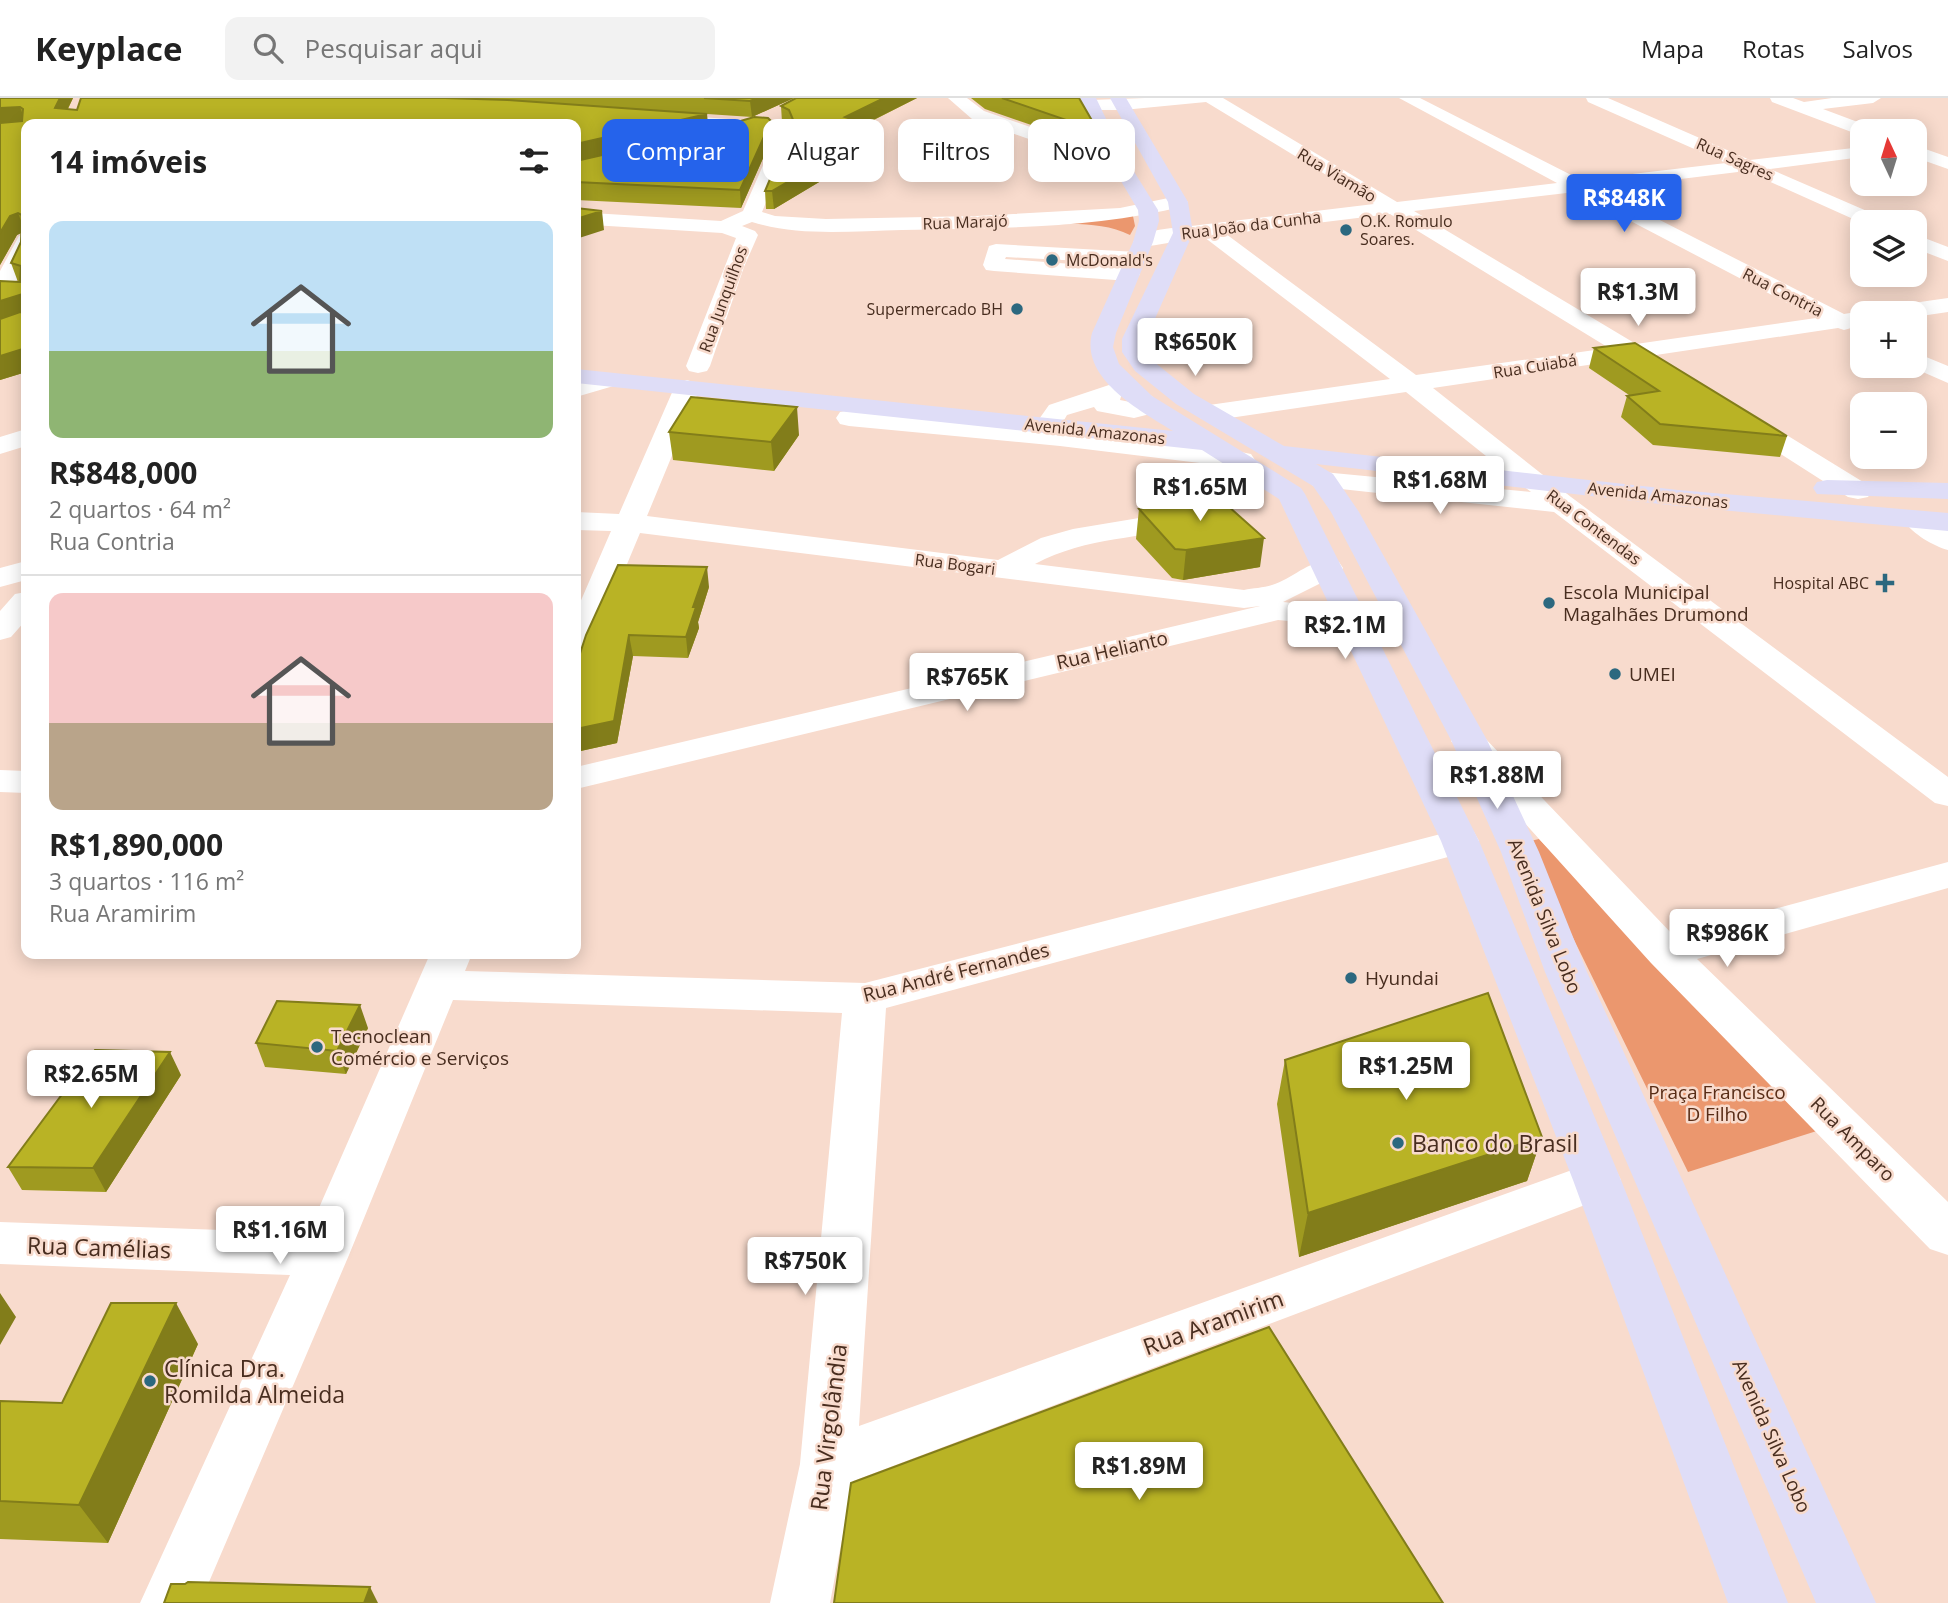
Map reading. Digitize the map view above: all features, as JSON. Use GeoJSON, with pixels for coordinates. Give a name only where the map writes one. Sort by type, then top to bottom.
{"type":"FeatureCollection","features":[{"type":"Feature","properties":{"kind":"main road"},"geometry":{"type":"LineString","coordinates":[[1089,102],[1098,119]]}},
{"type":"Feature","properties":{"kind":"main road"},"geometry":{"type":"LineString","coordinates":[[1120,102],[1163,206]]}},
{"type":"Feature","properties":{"kind":"main road"},"geometry":{"type":"LineString","coordinates":[[1135,178],[1163,206],[1182,233]]}},
{"type":"Feature","properties":{"kind":"main road"},"geometry":{"type":"LineString","coordinates":[[1163,206],[1149,221],[1132,250],[1100,349],[1116,376],[1143,401],[1241,460],[1290,494],[1361,632],[1460,841],[1597,1180],[1758,1603]]}},
{"type":"Feature","properties":{"kind":"main road","name":"Avenida Silva Lobo"},"geometry":{"type":"LineString","coordinates":[[1182,233],[1134,339],[1134,352],[1144,366],[1185,399],[1323,480],[1345,512],[1469,740],[1520,852],[1566,972],[1846,1603]]}},
{"type":"Feature","properties":{"kind":"main road"},"geometry":{"type":"LineString","coordinates":[[0,291],[21,293]]}},
{"type":"Feature","properties":{"kind":"main road","name":"Avenida Amazonas"},"geometry":{"type":"LineString","coordinates":[[581,354],[693,377],[1307,430],[1639,469],[1682,486],[1948,491]]}},
{"type":"Feature","properties":{"kind":"main road","name":"Avenida Amazonas"},"geometry":{"type":"LineString","coordinates":[[581,377],[608,380],[693,377],[738,370]]}},
{"type":"Feature","properties":{"kind":"main road","name":"Avenida Amazonas"},"geometry":{"type":"LineString","coordinates":[[779,385],[1194,441],[1682,486],[1918,521],[1948,522]]}},
{"type":"Feature","properties":{"kind":"main road"},"geometry":{"type":"LineString","coordinates":[[1460,841],[1496,841],[1520,852]]}},
{"type":"Feature","properties":{"kind":"street"},"geometry":{"type":"LineString","coordinates":[[956,98],[978,115],[1028,134]]}},
{"type":"Feature","properties":{"kind":"street"},"geometry":{"type":"LineString","coordinates":[[1089,102],[1201,98]]}},
{"type":"Feature","properties":{"kind":"street","name":"Rua Viamão"},"geometry":{"type":"LineString","coordinates":[[1211,98],[1679,379]]}},
{"type":"Feature","properties":{"kind":"street","name":"Rua Contria"},"geometry":{"type":"LineString","coordinates":[[1406,98],[1574,186],[1850,319]]}},
{"type":"Feature","properties":{"kind":"street","name":"Rua Sagres"},"geometry":{"type":"LineString","coordinates":[[1594,98],[1850,210]]}},
{"type":"Feature","properties":{"kind":"street"},"geometry":{"type":"LineString","coordinates":[[1778,98],[1850,125]]}},
{"type":"Feature","properties":{"kind":"street"},"geometry":{"type":"LineString","coordinates":[[1802,107],[1873,98]]}},
{"type":"Feature","properties":{"kind":"street"},"geometry":{"type":"LineString","coordinates":[[749,128],[785,115]]}},
{"type":"Feature","properties":{"kind":"street"},"geometry":{"type":"LineString","coordinates":[[635,117],[758,125]]}},
{"type":"Feature","properties":{"kind":"street","name":"Rua Junquilhos"},"geometry":{"type":"LineString","coordinates":[[581,636],[693,377],[784,138],[782,132],[775,127],[758,125]]}},
{"type":"Feature","properties":{"kind":"street"},"geometry":{"type":"LineString","coordinates":[[1021,132],[1028,131]]}},
{"type":"Feature","properties":{"kind":"street"},"geometry":{"type":"LineString","coordinates":[[1927,151],[1948,153]]}},
{"type":"Feature","properties":{"kind":"street","name":"Rua João da Cunha"},"geometry":{"type":"LineString","coordinates":[[1132,250],[1155,237],[1182,233],[1850,154]]}},
{"type":"Feature","properties":{"kind":"street"},"geometry":{"type":"LineString","coordinates":[[1927,154],[1948,163]]}},
{"type":"Feature","properties":{"kind":"street","name":"Rua Marajó"},"geometry":{"type":"LineString","coordinates":[[750,225],[773,222],[826,225],[920,224],[1120,214],[1163,206]]}},
{"type":"Feature","properties":{"kind":"street"},"geometry":{"type":"LineString","coordinates":[[581,218],[647,222]]}},
{"type":"Feature","properties":{"kind":"street"},"geometry":{"type":"LineString","coordinates":[[600,238],[647,222]]}},
{"type":"Feature","properties":{"kind":"street","name":"Rua Junquilhos"},"geometry":{"type":"LineString","coordinates":[[647,222],[724,228],[750,225]]}},
{"type":"Feature","properties":{"kind":"street"},"geometry":{"type":"LineString","coordinates":[[920,224],[1028,230]]}},
{"type":"Feature","properties":{"kind":"street","name":"Rua Marajó"},"geometry":{"type":"LineString","coordinates":[[750,225],[1028,230],[1083,227],[1132,250]]}},
{"type":"Feature","properties":{"kind":"street","name":"Rua Contendas"},"geometry":{"type":"LineString","coordinates":[[1208,230],[1479,435],[1563,504],[1948,795]]}},
{"type":"Feature","properties":{"kind":"street"},"geometry":{"type":"LineString","coordinates":[[0,237],[21,237]]}},
{"type":"Feature","properties":{"kind":"street"},"geometry":{"type":"LineString","coordinates":[[1927,246],[1948,255]]}},
{"type":"Feature","properties":{"kind":"street"},"geometry":{"type":"LineString","coordinates":[[0,291],[21,247]]}},
{"type":"Feature","properties":{"kind":"street"},"geometry":{"type":"LineString","coordinates":[[996,250],[1132,250],[994,265],[996,250]]}},
{"type":"Feature","properties":{"kind":"street"},"geometry":{"type":"LineString","coordinates":[[1927,308],[1948,305]]}},
{"type":"Feature","properties":{"kind":"street","name":"Rua Cuiabá"},"geometry":{"type":"LineString","coordinates":[[1209,413],[1850,319]]}},
{"type":"Feature","properties":{"kind":"street"},"geometry":{"type":"LineString","coordinates":[[1927,366],[1948,376]]}},
{"type":"Feature","properties":{"kind":"street"},"geometry":{"type":"LineString","coordinates":[[581,388],[608,380]]}},
{"type":"Feature","properties":{"kind":"street"},"geometry":{"type":"LineString","coordinates":[[1060,438],[1050,422],[1058,410],[1109,393],[1105,406],[1134,410],[1144,408],[1143,401]]}},
{"type":"Feature","properties":{"kind":"street"},"geometry":{"type":"LineString","coordinates":[[1725,408],[1858,491]]}},
{"type":"Feature","properties":{"kind":"street","name":"Avenida Amazonas"},"geometry":{"type":"LineString","coordinates":[[849,418],[1060,438],[1241,460]]}},
{"type":"Feature","properties":{"kind":"street"},"geometry":{"type":"LineString","coordinates":[[0,446],[21,440]]}},
{"type":"Feature","properties":{"kind":"street","name":"Avenida Amazonas"},"geometry":{"type":"LineString","coordinates":[[1323,480],[1563,504]]}},
{"type":"Feature","properties":{"kind":"street"},"geometry":{"type":"LineString","coordinates":[[1000,570],[1051,544],[1083,535],[1186,519]]}},
{"type":"Feature","properties":{"kind":"street","name":"Rua Bogari"},"geometry":{"type":"LineString","coordinates":[[581,521],[629,523],[1244,599],[1281,593],[1328,568]]}},
{"type":"Feature","properties":{"kind":"street"},"geometry":{"type":"LineString","coordinates":[[1918,521],[1948,541]]}},
{"type":"Feature","properties":{"kind":"street"},"geometry":{"type":"LineString","coordinates":[[0,578],[21,572]]}},
{"type":"Feature","properties":{"kind":"street"},"geometry":{"type":"LineString","coordinates":[[1188,592],[1195,611],[1193,631]]}},
{"type":"Feature","properties":{"kind":"street"},"geometry":{"type":"LineString","coordinates":[[0,630],[21,607]]}},
{"type":"Feature","properties":{"kind":"street","name":"Rua Helianto"},"geometry":{"type":"LineString","coordinates":[[581,777],[1278,611],[1315,614],[1361,632]]}},
{"type":"Feature","properties":{"kind":"street","name":"Rua Amparo"},"geometry":{"type":"LineString","coordinates":[[1469,740],[1666,953],[1948,1234]]}},
{"type":"Feature","properties":{"kind":"street"},"geometry":{"type":"LineString","coordinates":[[0,781],[21,782]]}},
{"type":"Feature","properties":{"kind":"street","name":"Rua André Fernandes"},"geometry":{"type":"LineString","coordinates":[[445,969],[865,998],[1460,841]]}},
{"type":"Feature","properties":{"kind":"street"},"geometry":{"type":"LineString","coordinates":[[1666,953],[1948,875]]}},
{"type":"Feature","properties":{"kind":"street"},"geometry":{"type":"LineString","coordinates":[[170,1603],[324,1255],[445,969]]}},
{"type":"Feature","properties":{"kind":"street","name":"Rua Virgolândia"},"geometry":{"type":"LineString","coordinates":[[800,1603],[828,1464],[865,998]]}},
{"type":"Feature","properties":{"kind":"street","name":"Rua Aramirim"},"geometry":{"type":"LineString","coordinates":[[828,1464],[1597,1180]]}},
{"type":"Feature","properties":{"kind":"street","name":"Rua Camélias"},"geometry":{"type":"LineString","coordinates":[[0,1243],[324,1255]]}},
{"type":"Feature","properties":{"kind":"green space"},"geometry":{"type":"Polygon","coordinates":[[[1133,216],[1135,226],[1130,235],[1090,225],[1020,226],[1133,216]]]}},
{"type":"Feature","properties":{"kind":"green space","name":"Praça Francisco D Filho"},"geometry":{"type":"Polygon","coordinates":[[[1539,839],[1823,1129],[1688,1172],[1526,842],[1539,839]]]}},
{"type":"Feature","properties":{"kind":"building"},"geometry":{"type":"Polygon","coordinates":[[[0,98],[60,98],[55,108],[77,110],[81,98],[445,98],[707,114],[685,119],[602,119],[602,138],[581,143],[581,119],[22,119],[23,109],[0,108],[0,98]]]}},
{"type":"Feature","properties":{"kind":"building"},"geometry":{"type":"Polygon","coordinates":[[[704,98],[757,98],[750,101],[704,98]]]}},
{"type":"Feature","properties":{"kind":"building"},"geometry":{"type":"Polygon","coordinates":[[[796,98],[884,98],[845,117],[851,119],[793,119],[789,110],[781,106],[796,98]]]}},
{"type":"Feature","properties":{"kind":"building"},"geometry":{"type":"Polygon","coordinates":[[[1002,98],[1079,98],[1091,119],[1063,119],[1002,98]]]}},
{"type":"Feature","properties":{"kind":"building"},"geometry":{"type":"Polygon","coordinates":[[[754,117],[769,119],[763,119],[763,139],[749,170],[747,119],[754,117]]]}},
{"type":"Feature","properties":{"kind":"building"},"geometry":{"type":"Polygon","coordinates":[[[21,121],[21,214],[10,216],[0,233],[0,123],[21,121]]]}},
{"type":"Feature","properties":{"kind":"building"},"geometry":{"type":"Polygon","coordinates":[[[602,155],[602,182],[744,182],[740,190],[581,182],[581,160],[602,155]]]}},
{"type":"Feature","properties":{"kind":"building"},"geometry":{"type":"Polygon","coordinates":[[[769,182],[787,182],[772,191],[765,191],[769,182]]]}},
{"type":"Feature","properties":{"kind":"building"},"geometry":{"type":"Polygon","coordinates":[[[581,209],[602,211],[581,217],[581,209]]]}},
{"type":"Feature","properties":{"kind":"building"},"geometry":{"type":"Polygon","coordinates":[[[21,242],[21,266],[11,263],[21,242]]]}},
{"type":"Feature","properties":{"kind":"building"},"geometry":{"type":"Polygon","coordinates":[[[21,266],[21,295],[0,301],[0,281],[20,282],[21,266]]]}},
{"type":"Feature","properties":{"kind":"building"},"geometry":{"type":"Polygon","coordinates":[[[21,312],[21,350],[0,356],[0,319],[21,312]]]}},
{"type":"Feature","properties":{"kind":"building"},"geometry":{"type":"Polygon","coordinates":[[[1635,343],[1787,436],[1660,424],[1627,396],[1659,391],[1594,348],[1635,343]]]}},
{"type":"Feature","properties":{"kind":"building"},"geometry":{"type":"Polygon","coordinates":[[[691,397],[797,407],[771,442],[669,432],[691,397]]]}},
{"type":"Feature","properties":{"kind":"building"},"geometry":{"type":"Polygon","coordinates":[[[1210,490],[1264,538],[1186,550],[1175,549],[1139,509],[1200,498],[1210,490]]]}},
{"type":"Feature","properties":{"kind":"building"},"geometry":{"type":"Polygon","coordinates":[[[618,565],[707,567],[686,637],[629,635],[614,721],[581,728],[581,650],[618,565]]]}},
{"type":"Feature","properties":{"kind":"building","name":"Banco do Brasil"},"geometry":{"type":"Polygon","coordinates":[[[1488,993],[1542,1137],[1308,1213],[1285,1060],[1488,993]]]}},
{"type":"Feature","properties":{"kind":"building"},"geometry":{"type":"Polygon","coordinates":[[[277,1001],[360,1005],[337,1051],[256,1043],[277,1001]]]}},
{"type":"Feature","properties":{"kind":"building"},"geometry":{"type":"Polygon","coordinates":[[[95,1050],[170,1052],[93,1168],[8,1167],[95,1050]]]}},
{"type":"Feature","properties":{"kind":"building"},"geometry":{"type":"Polygon","coordinates":[[[111,1303],[176,1303],[79,1505],[0,1501],[0,1401],[62,1403],[111,1303]]]}},
{"type":"Feature","properties":{"kind":"building"},"geometry":{"type":"Polygon","coordinates":[[[1269,1327],[1443,1603],[834,1603],[851,1483],[1269,1327]]]}},
{"type":"Feature","properties":{"kind":"building"},"geometry":{"type":"Polygon","coordinates":[[[188,1582],[370,1587],[364,1603],[164,1603],[171,1584],[188,1582]]]}},
{"type":"Feature","properties":{"kind":"place","name":"O.K. Romulo Soares."},"geometry":{"type":"Point","coordinates":[1346,230]}},
{"type":"Feature","properties":{"kind":"place","name":"McDonald's"},"geometry":{"type":"Point","coordinates":[1052,260]}},
{"type":"Feature","properties":{"kind":"place","name":"Supermercado BH"},"geometry":{"type":"Point","coordinates":[1017,309]}},
{"type":"Feature","properties":{"kind":"place","name":"Hospital ABC"},"geometry":{"type":"Point","coordinates":[1885,583]}},
{"type":"Feature","properties":{"kind":"place","name":"Escola Municipal Magalhães Drumond"},"geometry":{"type":"Point","coordinates":[1549,603]}},
{"type":"Feature","properties":{"kind":"place","name":"UMEI"},"geometry":{"type":"Point","coordinates":[1615,674]}},
{"type":"Feature","properties":{"kind":"place","name":"Hyundai"},"geometry":{"type":"Point","coordinates":[1351,978]}},
{"type":"Feature","properties":{"kind":"place","name":"Tecnoclean Comércio e Serviços"},"geometry":{"type":"Point","coordinates":[317,1047]}},
{"type":"Feature","properties":{"kind":"place","name":"Banco do Brasil"},"geometry":{"type":"Point","coordinates":[1398,1143]}},
{"type":"Feature","properties":{"kind":"place","name":"Clínica Dra. Romilda Almeida"},"geometry":{"type":"Point","coordinates":[150,1381]}}]}
